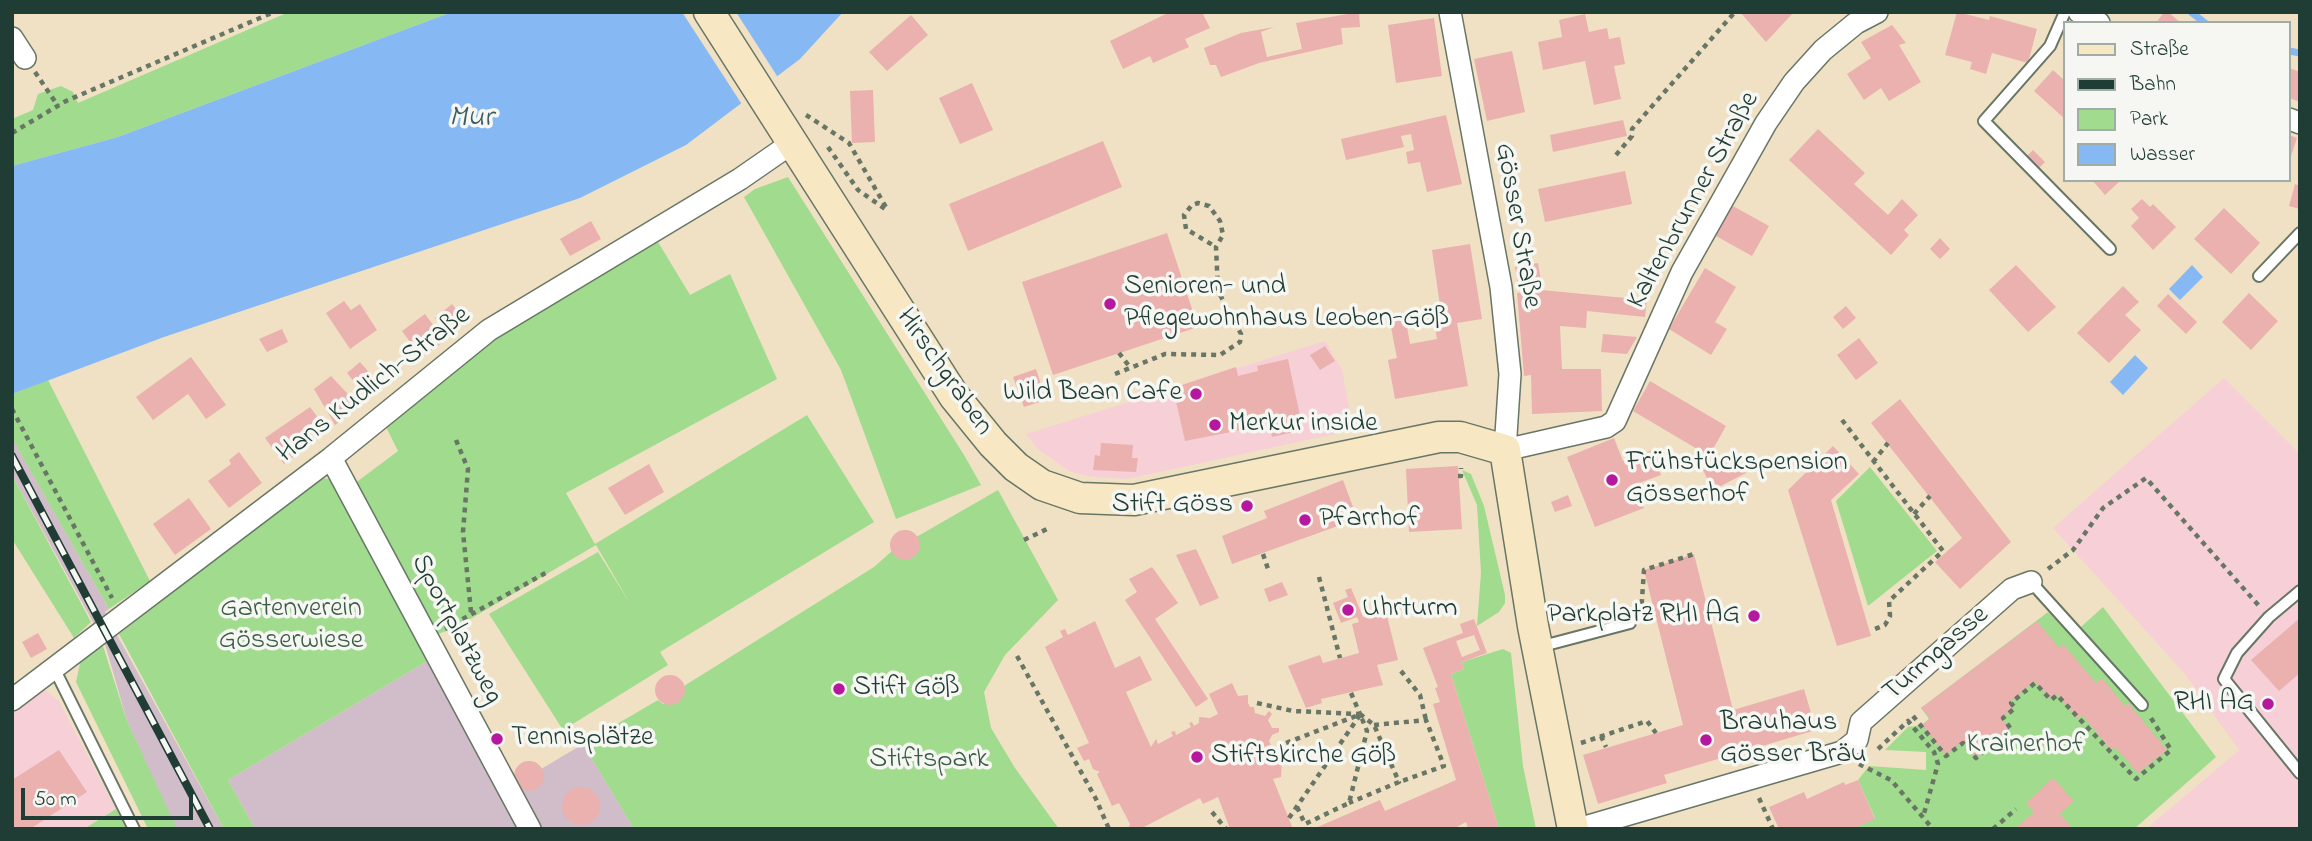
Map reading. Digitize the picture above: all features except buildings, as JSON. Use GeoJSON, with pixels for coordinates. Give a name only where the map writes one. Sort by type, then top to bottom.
{"type":"FeatureCollection","features":[{"type":"Feature","properties":{"kind":"main road","name":"Hirschgraben"},"geometry":{"type":"LineString","coordinates":[[709,12],[954,396],[1000,452],[1042,485],[1080,498],[1134,500],[1440,437],[1460,437],[1505,450]]}},
{"type":"Feature","properties":{"kind":"main road"},"geometry":{"type":"LineString","coordinates":[[1505,450],[1537,648],[1573,829]]}},
{"type":"Feature","properties":{"kind":"street","name":"Gösser Straße"},"geometry":{"type":"LineString","coordinates":[[1450,12],[1501,287],[1510,374],[1505,450]]}},
{"type":"Feature","properties":{"kind":"street","name":"Kaltenbrunner Straße"},"geometry":{"type":"LineString","coordinates":[[1505,450],[1606,426],[1615,421],[1682,272],[1766,123],[1794,82],[1823,50],[1856,23],[1877,12]]}},
{"type":"Feature","properties":{"kind":"street"},"geometry":{"type":"LineString","coordinates":[[2079,12],[2095,21]]}},
{"type":"Feature","properties":{"kind":"street"},"geometry":{"type":"LineString","coordinates":[[12,38],[25,58]]}},
{"type":"Feature","properties":{"kind":"street","name":"Hans Kudlich-Straße"},"geometry":{"type":"LineString","coordinates":[[12,700],[331,458],[489,330],[740,179],[792,144]]}},
{"type":"Feature","properties":{"kind":"street","name":"Sportplatzweg"},"geometry":{"type":"LineString","coordinates":[[331,458],[530,829]]}},
{"type":"Feature","properties":{"kind":"street","name":"Turmgasse"},"geometry":{"type":"LineString","coordinates":[[1842,752],[1857,740],[1861,722],[2012,589],[2031,582]]}},
{"type":"Feature","properties":{"kind":"street"},"geometry":{"type":"LineString","coordinates":[[1578,829],[1842,752]]}},
{"type":"Feature","properties":{"kind":"lane"},"geometry":{"type":"LineString","coordinates":[[2065,12],[2050,46],[1984,121],[2110,249]]}},
{"type":"Feature","properties":{"kind":"lane"},"geometry":{"type":"LineString","coordinates":[[2259,276],[2300,233]]}},
{"type":"Feature","properties":{"kind":"lane"},"geometry":{"type":"LineString","coordinates":[[2031,582],[2142,705]]}},
{"type":"Feature","properties":{"kind":"lane"},"geometry":{"type":"LineString","coordinates":[[2300,591],[2269,617],[2237,653],[2224,679],[2300,774]]}},
{"type":"Feature","properties":{"kind":"lane"},"geometry":{"type":"LineString","coordinates":[[1537,648],[1630,624]]}},
{"type":"Feature","properties":{"kind":"lane"},"geometry":{"type":"LineString","coordinates":[[55,670],[134,829]]}},
{"type":"Feature","properties":{"kind":"path"},"geometry":{"type":"LineString","coordinates":[[12,133],[58,106],[274,12]]}},
{"type":"Feature","properties":{"kind":"path"},"geometry":{"type":"LineString","coordinates":[[1616,155],[1632,136],[1632,129],[1735,12]]}},
{"type":"Feature","properties":{"kind":"path"},"geometry":{"type":"LineString","coordinates":[[25,58],[58,106]]}},
{"type":"Feature","properties":{"kind":"path"},"geometry":{"type":"LineString","coordinates":[[799,110],[849,143],[888,211]]}},
{"type":"Feature","properties":{"kind":"path"},"geometry":{"type":"LineString","coordinates":[[1115,374],[1129,366],[1165,354],[1220,355],[1240,342],[1241,334],[1218,291],[1216,247],[1223,235],[1220,221],[1209,206],[1198,203],[1192,205],[1184,215],[1186,229],[1216,247]]}},
{"type":"Feature","properties":{"kind":"path"},"geometry":{"type":"LineString","coordinates":[[1119,354],[1129,366]]}},
{"type":"Feature","properties":{"kind":"path"},"geometry":{"type":"LineString","coordinates":[[12,409],[122,617]]}},
{"type":"Feature","properties":{"kind":"path"},"geometry":{"type":"LineString","coordinates":[[1842,420],[1943,551],[1889,601],[1891,615],[1885,625],[1875,629]]}},
{"type":"Feature","properties":{"kind":"path"},"geometry":{"type":"LineString","coordinates":[[456,440],[468,469],[463,532],[471,612]]}},
{"type":"Feature","properties":{"kind":"path"},"geometry":{"type":"LineString","coordinates":[[1873,462],[1888,443]]}},
{"type":"Feature","properties":{"kind":"path"},"geometry":{"type":"LineString","coordinates":[[1458,476],[1461,476],[1461,468]]}},
{"type":"Feature","properties":{"kind":"path"},"geometry":{"type":"LineString","coordinates":[[2031,582],[2073,550],[2103,509],[2146,478],[2269,617]]}},
{"type":"Feature","properties":{"kind":"path"},"geometry":{"type":"LineString","coordinates":[[1914,514],[1930,496]]}},
{"type":"Feature","properties":{"kind":"path"},"geometry":{"type":"LineString","coordinates":[[1024,540],[1047,529]]}},
{"type":"Feature","properties":{"kind":"path"},"geometry":{"type":"LineString","coordinates":[[1263,554],[1269,572]]}},
{"type":"Feature","properties":{"kind":"path"},"geometry":{"type":"LineString","coordinates":[[1630,624],[1641,615],[1644,570],[1694,554]]}},
{"type":"Feature","properties":{"kind":"path"},"geometry":{"type":"LineString","coordinates":[[429,639],[471,612],[549,571]]}},
{"type":"Feature","properties":{"kind":"path"},"geometry":{"type":"LineString","coordinates":[[1319,577],[1340,658]]}},
{"type":"Feature","properties":{"kind":"path"},"geometry":{"type":"LineString","coordinates":[[1017,656],[1096,799],[1109,829]]}},
{"type":"Feature","properties":{"kind":"path"},"geometry":{"type":"LineString","coordinates":[[1297,807],[1305,824],[1399,782],[1444,766],[1426,720],[1420,695],[1401,671]]}},
{"type":"Feature","properties":{"kind":"path"},"geometry":{"type":"LineString","coordinates":[[1913,716],[1946,755],[1963,743],[1976,758],[2011,729],[2003,718],[2015,708],[2011,703],[2035,683],[2050,700],[2057,695],[2136,779],[2171,750],[2142,705]]}},
{"type":"Feature","properties":{"kind":"path"},"geometry":{"type":"LineString","coordinates":[[1349,803],[1367,731],[1351,692]]}},
{"type":"Feature","properties":{"kind":"path"},"geometry":{"type":"LineString","coordinates":[[1257,703],[1293,711],[1360,714],[1374,725],[1399,782]]}},
{"type":"Feature","properties":{"kind":"path"},"geometry":{"type":"LineString","coordinates":[[1286,743],[1360,714]]}},
{"type":"Feature","properties":{"kind":"path"},"geometry":{"type":"LineString","coordinates":[[1289,818],[1360,714]]}},
{"type":"Feature","properties":{"kind":"path"},"geometry":{"type":"LineString","coordinates":[[1374,725],[1426,720]]}},
{"type":"Feature","properties":{"kind":"path"},"geometry":{"type":"LineString","coordinates":[[1591,740],[1647,721],[1656,733]]}},
{"type":"Feature","properties":{"kind":"path"},"geometry":{"type":"LineString","coordinates":[[1873,754],[1908,721],[1934,752],[1938,764],[1923,817]]}},
{"type":"Feature","properties":{"kind":"path"},"geometry":{"type":"LineString","coordinates":[[1601,736],[1606,747]]}},
{"type":"Feature","properties":{"kind":"path"},"geometry":{"type":"LineString","coordinates":[[1842,752],[1864,768],[1891,780],[1933,829]]}},
{"type":"Feature","properties":{"kind":"path"},"geometry":{"type":"LineString","coordinates":[[1751,780],[1773,829]]}},
{"type":"Feature","properties":{"kind":"path"},"geometry":{"type":"LineString","coordinates":[[1993,829],[2016,809]]}},
{"type":"Feature","properties":{"kind":"path"},"geometry":{"type":"LineString","coordinates":[[1212,812],[1226,829]]}},
{"type":"Feature","properties":{"kind":"shaded area"},"geometry":{"type":"Polygon","coordinates":[[[1325,341],[1342,369],[1353,430],[1127,479],[1092,477],[1069,471],[1038,449],[1026,434],[1325,341]]]}},
{"type":"Feature","properties":{"kind":"shaded area"},"geometry":{"type":"Polygon","coordinates":[[[2224,378],[2300,454],[2300,829],[2146,829],[2239,750],[2185,674],[2053,528],[2224,378]]]}},
{"type":"Feature","properties":{"kind":"shaded area"},"geometry":{"type":"Polygon","coordinates":[[[14,441],[109,609],[105,612],[117,635],[224,829],[177,829],[171,819],[127,721],[105,644],[12,475],[14,441]]]}},
{"type":"Feature","properties":{"kind":"shaded area"},"geometry":{"type":"Polygon","coordinates":[[[429,660],[501,793],[583,744],[634,829],[255,829],[228,780],[429,660]]]}},
{"type":"Feature","properties":{"kind":"shaded area"},"geometry":{"type":"Polygon","coordinates":[[[45,690],[59,701],[116,809],[84,829],[12,829],[12,714],[45,690]]]}},
{"type":"Feature","properties":{"kind":"green space"},"geometry":{"type":"Polygon","coordinates":[[[289,12],[452,12],[118,137],[12,166],[12,119],[33,110],[38,94],[61,86],[73,92],[78,103],[289,12]]]}},
{"type":"Feature","properties":{"kind":"green space"},"geometry":{"type":"Polygon","coordinates":[[[788,177],[981,485],[896,519],[841,370],[744,197],[755,189],[788,177]]]}},
{"type":"Feature","properties":{"kind":"green space"},"geometry":{"type":"Polygon","coordinates":[[[658,242],[690,295],[730,274],[777,379],[566,493],[595,544],[807,415],[874,522],[660,652],[668,665],[563,730],[489,614],[598,552],[631,605],[596,545],[455,628],[435,635],[354,484],[398,451],[386,427],[479,350],[477,346],[658,242]]]}},
{"type":"Feature","properties":{"kind":"green space"},"geometry":{"type":"Polygon","coordinates":[[[48,380],[150,581],[109,609],[12,438],[12,394],[48,380]]]}},
{"type":"Feature","properties":{"kind":"green space"},"geometry":{"type":"Polygon","coordinates":[[[1870,467],[1937,551],[1868,606],[1836,501],[1870,467]]]}},
{"type":"Feature","properties":{"kind":"green space"},"geometry":{"type":"Polygon","coordinates":[[[1462,470],[1471,474],[1484,506],[1505,595],[1505,603],[1499,612],[1477,626],[1481,573],[1477,505],[1462,470]]]}},
{"type":"Feature","properties":{"kind":"green space"},"geometry":{"type":"Polygon","coordinates":[[[12,475],[91,622],[74,638],[12,539],[12,475]]]}},
{"type":"Feature","properties":{"kind":"green space","name":"Gartenverein Gösserwiese"},"geometry":{"type":"Polygon","coordinates":[[[321,478],[331,479],[429,660],[228,780],[255,829],[224,829],[119,634],[321,478]]]}},
{"type":"Feature","properties":{"kind":"green space","name":"Stiftspark"},"geometry":{"type":"Polygon","coordinates":[[[998,490],[1058,600],[1005,655],[984,692],[991,728],[1015,768],[1059,829],[634,829],[583,744],[658,700],[663,704],[674,704],[682,698],[684,686],[874,567],[892,551],[998,490]]]}},
{"type":"Feature","properties":{"kind":"green space","name":"Krainerhof"},"geometry":{"type":"Polygon","coordinates":[[[2103,607],[2216,757],[2134,829],[1853,829],[1875,818],[1858,780],[1869,766],[1926,770],[1926,752],[1885,750],[1908,727],[1922,725],[1929,719],[1921,708],[2048,612],[2072,635],[2103,607]]]}},
{"type":"Feature","properties":{"kind":"green space"},"geometry":{"type":"Polygon","coordinates":[[[103,646],[127,721],[177,829],[148,829],[76,682],[81,659],[103,646]]]}},
{"type":"Feature","properties":{"kind":"green space"},"geometry":{"type":"Polygon","coordinates":[[[1503,649],[1511,653],[1523,766],[1536,829],[1499,829],[1451,674],[1464,669],[1462,662],[1503,649]]]}},
{"type":"Feature","properties":{"kind":"green space"},"geometry":{"type":"Polygon","coordinates":[[[116,809],[126,829],[84,829],[116,809]]]}},
{"type":"Feature","properties":{"kind":"water","name":"Mur"},"geometry":{"type":"Polygon","coordinates":[[[452,12],[843,12],[800,59],[686,145],[580,198],[164,337],[12,394],[12,166],[118,137],[452,12]]]}},
{"type":"Feature","properties":{"kind":"water"},"geometry":{"type":"Polygon","coordinates":[[[2192,265],[2203,277],[2180,300],[2169,289],[2192,265]]]}},
{"type":"Feature","properties":{"kind":"water"},"geometry":{"type":"Polygon","coordinates":[[[2135,355],[2148,368],[2123,395],[2110,382],[2135,355]]]}},
{"type":"Feature","properties":{"kind":"pier"},"geometry":{"type":"Polygon","coordinates":[[[682,12],[736,12],[779,79],[743,106],[682,12]]]}},
{"type":"Feature","properties":{"kind":"waterway"},"geometry":{"type":"LineString","coordinates":[[2191,12],[2202,21]]}},
{"type":"Feature","properties":{"kind":"waterway"},"geometry":{"type":"LineString","coordinates":[[2291,51],[2300,53]]}},
{"type":"Feature","properties":{"kind":"railway"},"geometry":{"type":"LineString","coordinates":[[12,456],[210,829]]}},
{"type":"Feature","properties":{"kind":"place","name":"Senioren- und Pflegewohnhaus Leoben-Göß"},"geometry":{"type":"Point","coordinates":[1110,304]}},
{"type":"Feature","properties":{"kind":"place","name":"Wild Bean Cafe"},"geometry":{"type":"Point","coordinates":[1196,394]}},
{"type":"Feature","properties":{"kind":"place","name":"Merkur inside"},"geometry":{"type":"Point","coordinates":[1215,425]}},
{"type":"Feature","properties":{"kind":"place","name":"Frühstückspension Gösserhof"},"geometry":{"type":"Point","coordinates":[1612,480]}},
{"type":"Feature","properties":{"kind":"place","name":"Stift Göss"},"geometry":{"type":"Point","coordinates":[1247,506]}},
{"type":"Feature","properties":{"kind":"place","name":"Pfarrhof"},"geometry":{"type":"Point","coordinates":[1305,520]}},
{"type":"Feature","properties":{"kind":"place","name":"Uhrturm"},"geometry":{"type":"Point","coordinates":[1348,610]}},
{"type":"Feature","properties":{"kind":"place","name":"Parkplatz RHI AG"},"geometry":{"type":"Point","coordinates":[1754,616]}},
{"type":"Feature","properties":{"kind":"place","name":"Stift Göß"},"geometry":{"type":"Point","coordinates":[839,689]}},
{"type":"Feature","properties":{"kind":"place","name":"RHI AG"},"geometry":{"type":"Point","coordinates":[2268,704]}},
{"type":"Feature","properties":{"kind":"place","name":"Tennisplätze"},"geometry":{"type":"Point","coordinates":[497,739]}},
{"type":"Feature","properties":{"kind":"place","name":"Brauhaus Gösser Bräu"},"geometry":{"type":"Point","coordinates":[1706,740]}},
{"type":"Feature","properties":{"kind":"place","name":"Stiftskirche Göß"},"geometry":{"type":"Point","coordinates":[1197,757]}}]}
